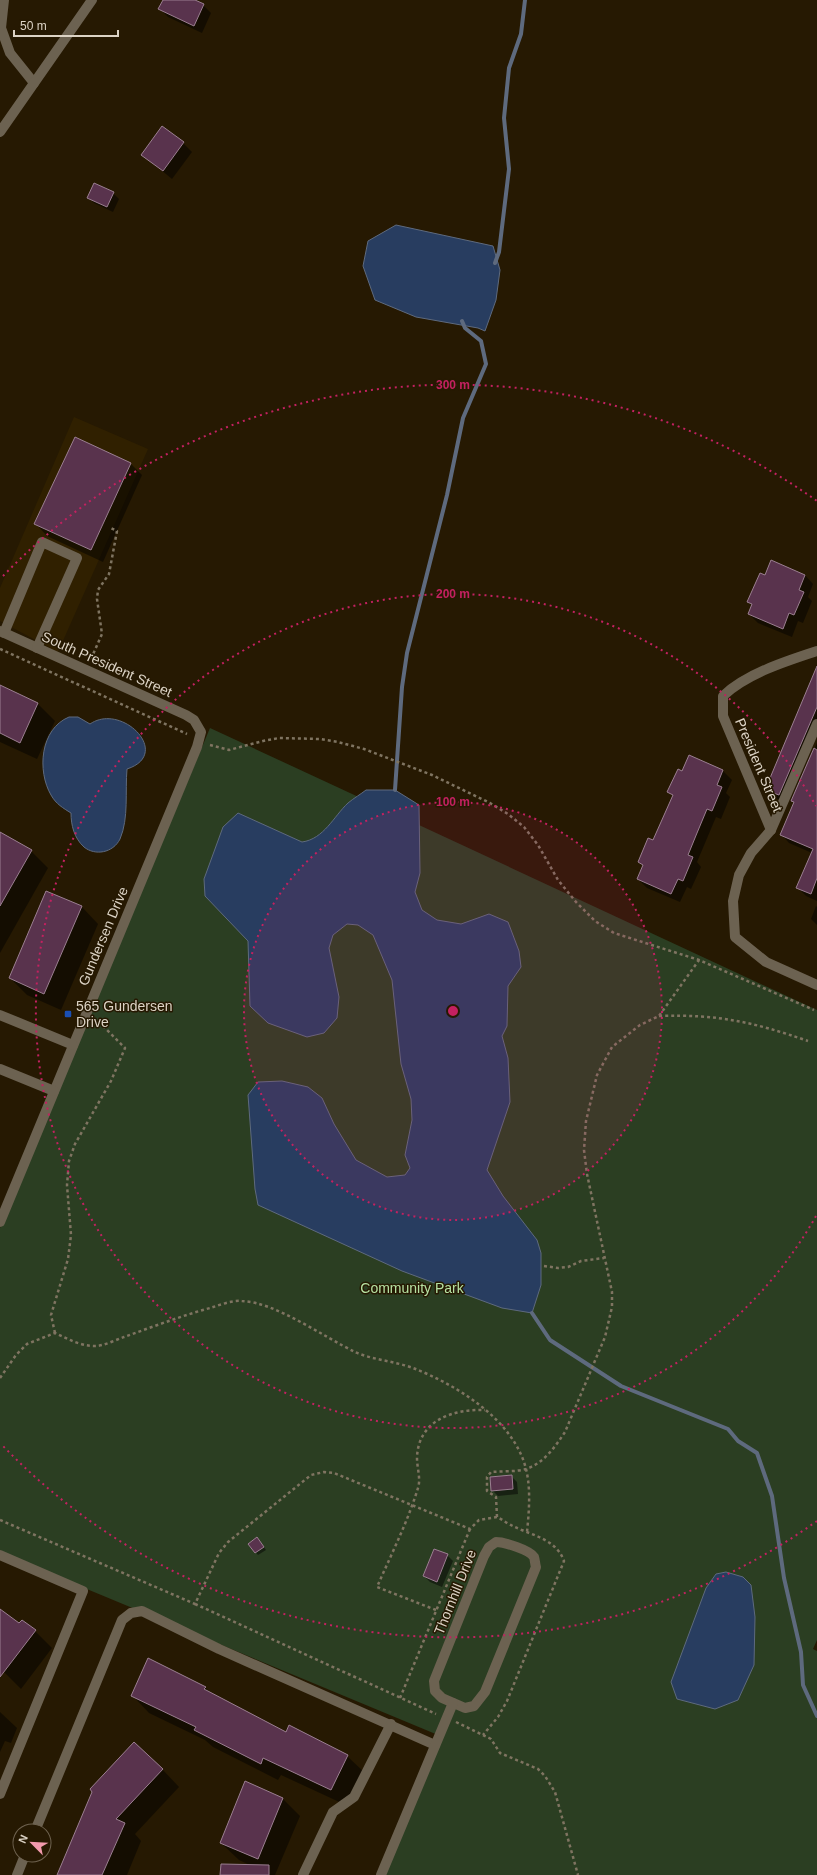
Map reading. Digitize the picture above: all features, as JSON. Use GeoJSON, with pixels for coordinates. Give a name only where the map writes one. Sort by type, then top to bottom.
{"type":"FeatureCollection","features":[{"type":"Feature","properties":{"kind":"street"},"geometry":{"type":"LineString","coordinates":[[4,0],[1,28],[10,53],[34,83]]}},
{"type":"Feature","properties":{"kind":"street"},"geometry":{"type":"LineString","coordinates":[[0,132],[92,0]]}},
{"type":"Feature","properties":{"kind":"street"},"geometry":{"type":"LineString","coordinates":[[2,632],[42,542],[77,558],[37,648]]}},
{"type":"Feature","properties":{"kind":"street","name":"South President Street"},"geometry":{"type":"LineString","coordinates":[[2,632],[186,715],[194,720],[199,726]]}},
{"type":"Feature","properties":{"kind":"street","name":"President Street"},"geometry":{"type":"LineString","coordinates":[[771,830],[723,716],[722,696],[734,685],[792,659],[817,651]]}},
{"type":"Feature","properties":{"kind":"street","name":"President Street"},"geometry":{"type":"LineString","coordinates":[[817,724],[771,830],[751,853],[739,875],[733,900],[735,937],[766,962],[817,985]]}},
{"type":"Feature","properties":{"kind":"street","name":"Gundersen Drive"},"geometry":{"type":"LineString","coordinates":[[0,1222],[200,740],[199,726]]}},
{"type":"Feature","properties":{"kind":"street"},"geometry":{"type":"LineString","coordinates":[[0,1015],[73,1045]]}},
{"type":"Feature","properties":{"kind":"street"},"geometry":{"type":"LineString","coordinates":[[0,1069],[54,1091]]}},
{"type":"Feature","properties":{"kind":"street","name":"Thornhill Drive"},"geometry":{"type":"LineString","coordinates":[[496,1542],[503,1542],[530,1553],[534,1558],[534,1574],[485,1692],[474,1706],[465,1708],[453,1703],[442,1698],[435,1691],[434,1681],[489,1547],[496,1542]]}},
{"type":"Feature","properties":{"kind":"street"},"geometry":{"type":"LineString","coordinates":[[0,1555],[83,1591],[0,1794]]}},
{"type":"Feature","properties":{"kind":"street"},"geometry":{"type":"LineString","coordinates":[[38,1823],[122,1620],[131,1613],[142,1611],[219,1649],[391,1724],[435,1745]]}},
{"type":"Feature","properties":{"kind":"street"},"geometry":{"type":"LineString","coordinates":[[381,1875],[453,1703]]}},
{"type":"Feature","properties":{"kind":"street"},"geometry":{"type":"LineString","coordinates":[[302,1875],[333,1812],[354,1798],[391,1724]]}},
{"type":"Feature","properties":{"kind":"street"},"geometry":{"type":"LineString","coordinates":[[17,1875],[22,1863]]}},
{"type":"Feature","properties":{"kind":"path"},"geometry":{"type":"LineString","coordinates":[[89,661],[102,634],[97,599],[98,590],[109,574],[113,545],[117,537],[116,531],[111,528]]}},
{"type":"Feature","properties":{"kind":"path"},"geometry":{"type":"LineString","coordinates":[[0,649],[187,733]]}},
{"type":"Feature","properties":{"kind":"path"},"geometry":{"type":"LineString","coordinates":[[210,745],[229,750],[263,741],[296,738],[338,742],[432,775],[490,803],[524,827],[538,845],[563,886],[576,902],[601,925],[626,938],[644,942],[700,960],[814,1010]]}},
{"type":"Feature","properties":{"kind":"path"},"geometry":{"type":"LineString","coordinates":[[497,1517],[496,1497],[487,1491],[487,1477],[491,1472],[526,1469],[545,1458],[556,1446],[565,1432],[605,1336],[612,1306],[612,1292],[587,1174],[584,1150],[586,1121],[597,1074],[612,1047],[640,1026],[659,1016],[700,960]]}},
{"type":"Feature","properties":{"kind":"path"},"geometry":{"type":"LineString","coordinates":[[659,1016],[701,1015],[741,1020],[808,1041]]}},
{"type":"Feature","properties":{"kind":"path"},"geometry":{"type":"LineString","coordinates":[[55,1333],[51,1316],[68,1259],[71,1234],[67,1185],[69,1161],[75,1144],[111,1081],[125,1048],[103,1026]]}},
{"type":"Feature","properties":{"kind":"path"},"geometry":{"type":"LineString","coordinates":[[544,1266],[558,1268],[568,1267],[581,1261],[604,1258]]}},
{"type":"Feature","properties":{"kind":"path"},"geometry":{"type":"LineString","coordinates":[[0,1378],[16,1355],[27,1344],[55,1333],[75,1342],[96,1346],[224,1304],[241,1301],[255,1302],[287,1315],[357,1353],[411,1367],[432,1376],[486,1410],[498,1420],[511,1436],[526,1469],[529,1507],[527,1532]]}},
{"type":"Feature","properties":{"kind":"path"},"geometry":{"type":"LineString","coordinates":[[436,1610],[377,1587],[419,1486],[417,1459],[419,1444],[424,1433],[434,1422],[447,1415],[472,1410],[486,1410]]}},
{"type":"Feature","properties":{"kind":"path"},"geometry":{"type":"LineString","coordinates":[[195,1604],[219,1553],[228,1542],[311,1475],[324,1472],[334,1473],[470,1529]]}},
{"type":"Feature","properties":{"kind":"path"},"geometry":{"type":"LineString","coordinates":[[400,1698],[470,1529],[479,1520],[497,1517],[510,1525],[554,1545],[564,1561],[507,1701],[498,1717],[483,1734]]}},
{"type":"Feature","properties":{"kind":"path"},"geometry":{"type":"LineString","coordinates":[[0,1520],[195,1604],[434,1713]]}},
{"type":"Feature","properties":{"kind":"path"},"geometry":{"type":"LineString","coordinates":[[458,1724],[483,1734],[491,1739],[500,1753],[538,1769],[545,1776],[555,1792],[578,1875]]}},
{"type":"Feature","properties":{"kind":"shaded area"},"geometry":{"type":"Polygon","coordinates":[[[74,417],[148,449],[58,652],[0,621],[0,588],[74,417]]]}},
{"type":"Feature","properties":{"kind":"green space","name":"Community Park"},"geometry":{"type":"Polygon","coordinates":[[[210,728],[817,1010],[817,1640],[813,1649],[817,1651],[817,1875],[380,1875],[438,1735],[0,1553],[0,1228],[210,728]]]}},
{"type":"Feature","properties":{"kind":"water"},"geometry":{"type":"Polygon","coordinates":[[[396,225],[493,246],[500,270],[496,300],[485,331],[478,328],[416,317],[375,300],[363,266],[368,241],[396,225]]]}},
{"type":"Feature","properties":{"kind":"water"},"geometry":{"type":"Polygon","coordinates":[[[69,717],[78,717],[90,724],[103,719],[116,720],[128,725],[138,733],[144,742],[145,753],[140,762],[127,769],[126,813],[123,831],[117,844],[104,852],[93,852],[88,850],[78,840],[74,831],[71,813],[55,801],[51,795],[44,774],[44,752],[47,741],[52,731],[59,723],[69,717]]]}},
{"type":"Feature","properties":{"kind":"water"},"geometry":{"type":"Polygon","coordinates":[[[366,790],[395,790],[419,805],[420,873],[415,892],[422,910],[437,920],[461,924],[489,914],[508,922],[519,951],[521,967],[508,986],[507,1026],[502,1036],[508,1058],[510,1102],[487,1170],[503,1196],[537,1240],[541,1253],[541,1285],[532,1313],[502,1308],[402,1271],[258,1205],[255,1189],[248,1095],[258,1082],[282,1081],[308,1087],[322,1098],[334,1124],[356,1160],[387,1177],[405,1175],[410,1168],[405,1155],[412,1120],[411,1099],[401,1064],[392,980],[373,935],[358,925],[347,924],[333,935],[329,948],[339,997],[337,1018],[324,1033],[307,1037],[268,1023],[250,1006],[248,941],[205,896],[204,879],[223,827],[238,813],[302,842],[310,840],[323,832],[348,803],[366,790]]]}},
{"type":"Feature","properties":{"kind":"water"},"geometry":{"type":"Polygon","coordinates":[[[726,1572],[743,1577],[751,1585],[755,1617],[754,1665],[738,1700],[715,1709],[677,1699],[671,1682],[706,1588],[716,1574],[726,1572]]]}},
{"type":"Feature","properties":{"kind":"building"},"geometry":{"type":"Polygon","coordinates":[[[163,0],[195,0],[204,4],[194,26],[158,9],[163,0]]]}},
{"type":"Feature","properties":{"kind":"building"},"geometry":{"type":"Polygon","coordinates":[[[162,126],[184,142],[163,171],[141,155],[162,126]]]}},
{"type":"Feature","properties":{"kind":"building"},"geometry":{"type":"Polygon","coordinates":[[[94,183],[114,192],[107,207],[87,198],[94,183]]]}},
{"type":"Feature","properties":{"kind":"building"},"geometry":{"type":"Polygon","coordinates":[[[75,437],[131,463],[91,550],[34,524],[75,437]]]}},
{"type":"Feature","properties":{"kind":"building"},"geometry":{"type":"Polygon","coordinates":[[[771,560],[805,575],[799,590],[804,592],[794,615],[789,613],[783,629],[748,614],[752,604],[747,602],[760,573],[765,575],[771,560]]]}},
{"type":"Feature","properties":{"kind":"building"},"geometry":{"type":"Polygon","coordinates":[[[817,666],[817,707],[779,795],[765,790],[817,666]]]}},
{"type":"Feature","properties":{"kind":"building"},"geometry":{"type":"Polygon","coordinates":[[[0,685],[38,703],[20,743],[0,733],[0,685]]]}},
{"type":"Feature","properties":{"kind":"building"},"geometry":{"type":"Polygon","coordinates":[[[814,748],[817,750],[817,878],[811,894],[796,888],[813,849],[780,835],[794,802],[791,801],[814,748]]]}},
{"type":"Feature","properties":{"kind":"building"},"geometry":{"type":"Polygon","coordinates":[[[689,755],[723,770],[717,785],[722,787],[712,811],[707,809],[697,833],[688,855],[693,857],[683,881],[678,879],[671,894],[637,879],[643,865],[638,862],[648,838],[653,840],[673,795],[667,792],[678,769],[682,771],[689,755]]]}},
{"type":"Feature","properties":{"kind":"building"},"geometry":{"type":"Polygon","coordinates":[[[0,832],[32,850],[0,906],[0,832]]]}},
{"type":"Feature","properties":{"kind":"building"},"geometry":{"type":"Polygon","coordinates":[[[46,891],[82,906],[44,994],[9,978],[46,891]]]}},
{"type":"Feature","properties":{"kind":"building"},"geometry":{"type":"Polygon","coordinates":[[[512,1475],[513,1489],[491,1491],[490,1477],[512,1475]]]}},
{"type":"Feature","properties":{"kind":"building"},"geometry":{"type":"Polygon","coordinates":[[[257,1537],[264,1547],[255,1553],[248,1544],[257,1537]]]}},
{"type":"Feature","properties":{"kind":"building"},"geometry":{"type":"Polygon","coordinates":[[[434,1549],[448,1554],[437,1582],[423,1576],[434,1549]]]}},
{"type":"Feature","properties":{"kind":"building"},"geometry":{"type":"Polygon","coordinates":[[[0,1609],[19,1623],[22,1620],[36,1630],[0,1677],[0,1609]]]}},
{"type":"Feature","properties":{"kind":"building"},"geometry":{"type":"Polygon","coordinates":[[[148,1658],[206,1687],[204,1689],[286,1732],[289,1725],[348,1755],[331,1790],[263,1758],[261,1764],[194,1730],[196,1727],[131,1696],[148,1658]]]}},
{"type":"Feature","properties":{"kind":"building"},"geometry":{"type":"Polygon","coordinates":[[[134,1742],[163,1769],[116,1819],[125,1823],[102,1875],[57,1875],[92,1792],[90,1789],[134,1742]]]}},
{"type":"Feature","properties":{"kind":"building"},"geometry":{"type":"Polygon","coordinates":[[[245,1781],[283,1798],[258,1859],[220,1843],[245,1781]]]}},
{"type":"Feature","properties":{"kind":"building"},"geometry":{"type":"Polygon","coordinates":[[[221,1864],[269,1865],[269,1875],[220,1875],[221,1864]]]}},
{"type":"Feature","properties":{"kind":"waterway"},"geometry":{"type":"LineString","coordinates":[[495,263],[499,252],[509,169],[504,118],[509,68],[521,34],[525,0]]}},
{"type":"Feature","properties":{"kind":"waterway"},"geometry":{"type":"LineString","coordinates":[[395,790],[402,687],[407,653],[447,495],[463,418],[486,364],[481,341],[465,328],[462,321]]}},
{"type":"Feature","properties":{"kind":"waterway"},"geometry":{"type":"LineString","coordinates":[[532,1313],[550,1340],[621,1386],[728,1429],[738,1441],[757,1453],[772,1496],[784,1578],[801,1652],[803,1685],[817,1716]]}},
{"type":"Feature","properties":{"kind":"place","name":"565 Gundersen Drive"},"geometry":{"type":"Point","coordinates":[68,1014]}}]}
